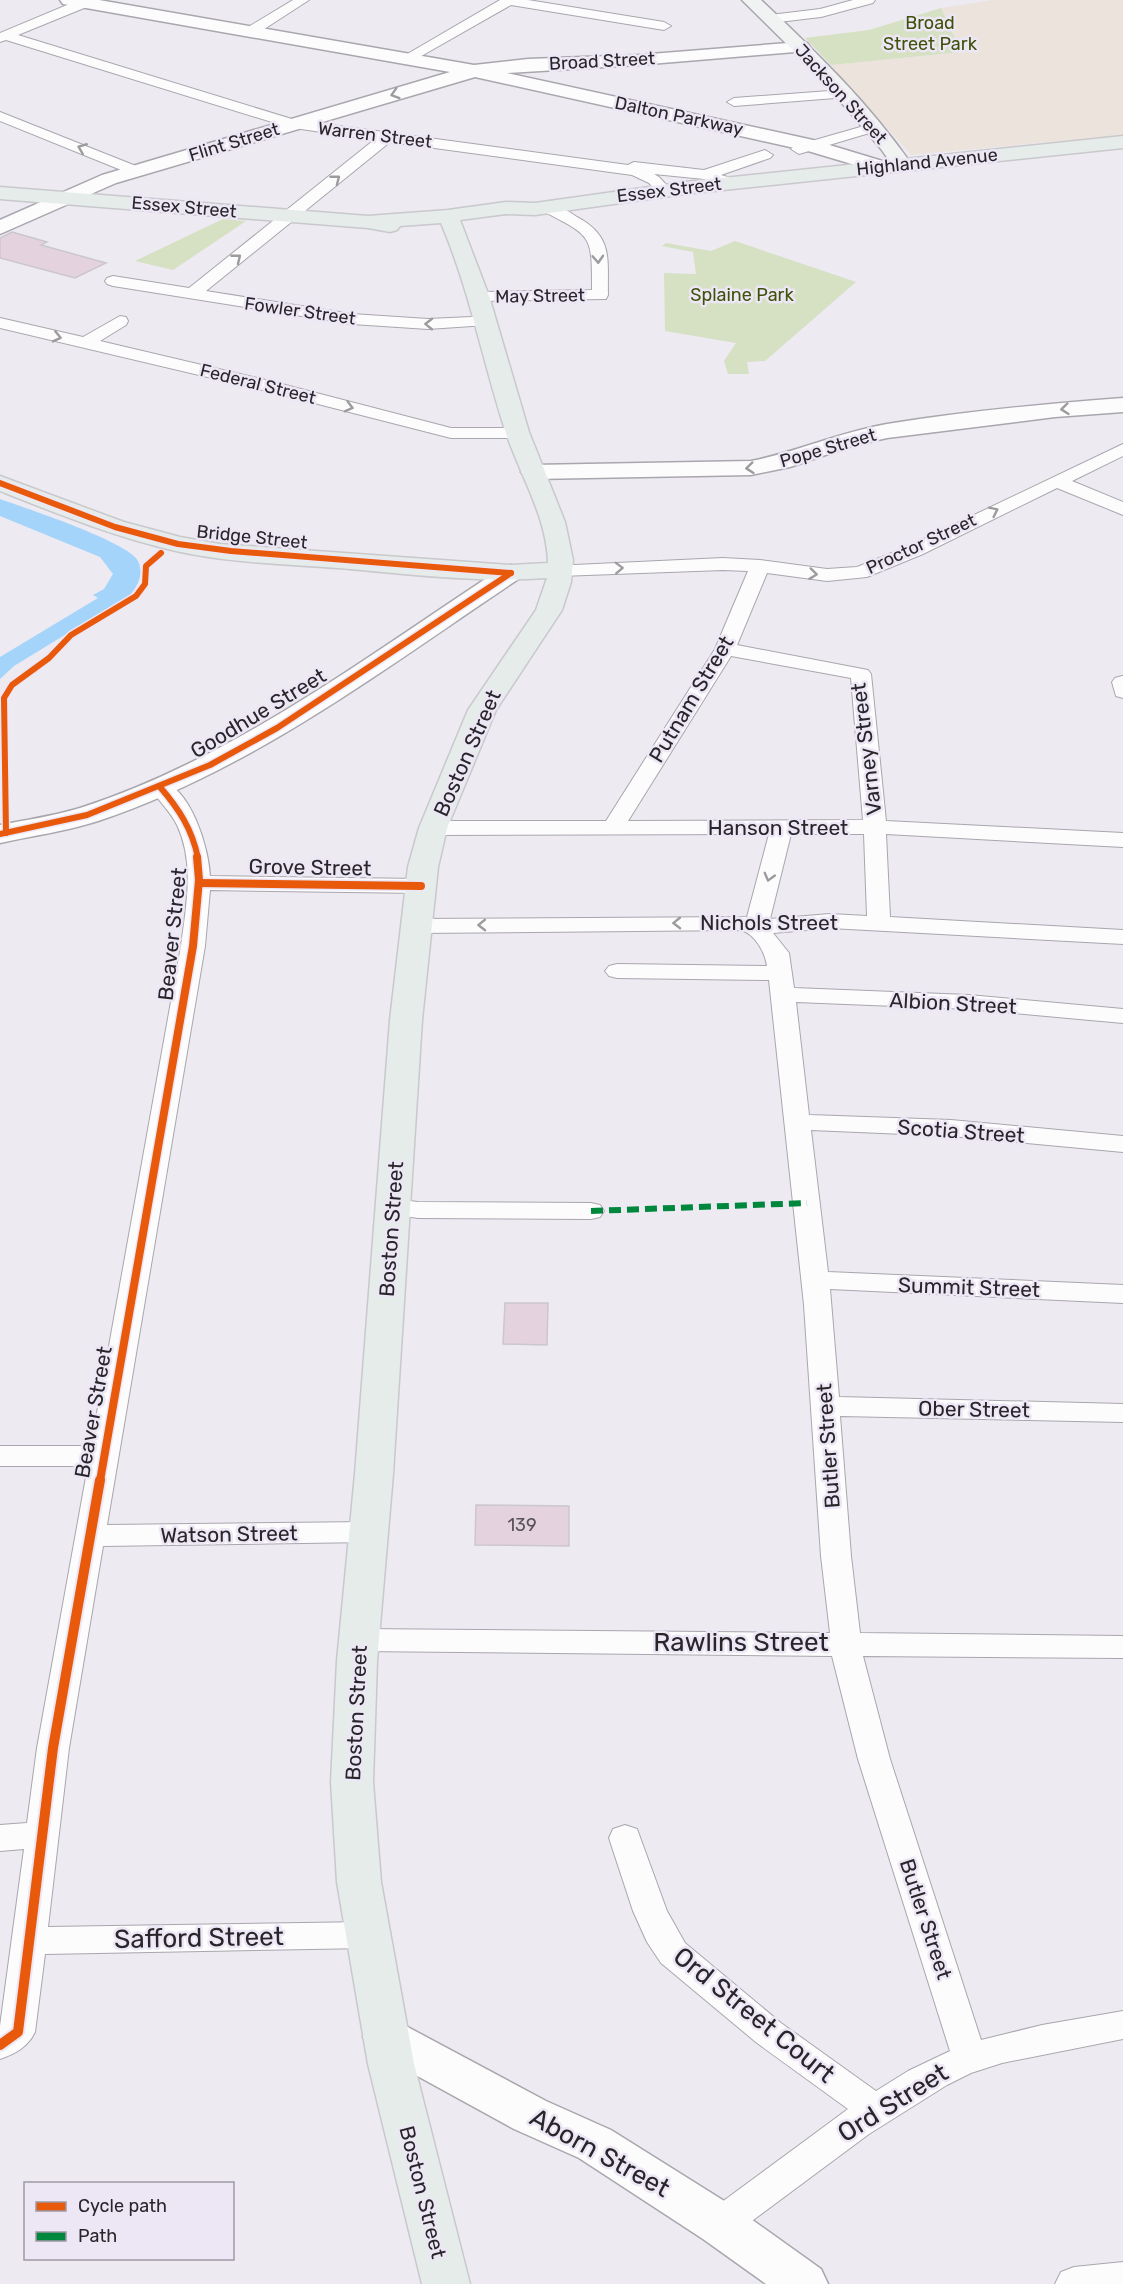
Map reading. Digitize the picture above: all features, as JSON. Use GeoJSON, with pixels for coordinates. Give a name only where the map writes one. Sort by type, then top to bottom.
{"type":"FeatureCollection","features":[{"type":"Feature","properties":{"kind":"main road","name":"Jackson Street"},"geometry":{"type":"LineString","coordinates":[[751,0],[823,69],[902,165]]}},
{"type":"Feature","properties":{"kind":"main road","name":"Highland Avenue"},"geometry":{"type":"LineString","coordinates":[[732,183],[1123,142]]}},
{"type":"Feature","properties":{"kind":"main road","name":"Essex Street"},"geometry":{"type":"LineString","coordinates":[[0,193],[368,222],[403,227],[517,216],[541,208],[732,183]]}},
{"type":"Feature","properties":{"kind":"main road","name":"Boston Street"},"geometry":{"type":"LineString","coordinates":[[446,2284],[386,2037],[359,1882],[352,1782],[359,1640],[415,926],[421,886],[433,828],[482,710],[549,610],[555,595],[560,570],[557,541],[518,432],[480,297],[450,221]]}},
{"type":"Feature","properties":{"kind":"main road","name":"Bridge Street"},"geometry":{"type":"LineString","coordinates":[[0,483],[116,527],[158,540],[188,546],[454,570],[511,573],[560,570]]}},
{"type":"Feature","properties":{"kind":"street"},"geometry":{"type":"LineString","coordinates":[[250,32],[302,0]]}},
{"type":"Feature","properties":{"kind":"street"},"geometry":{"type":"LineString","coordinates":[[404,60],[510,0],[664,26]]}},
{"type":"Feature","properties":{"kind":"street"},"geometry":{"type":"LineString","coordinates":[[770,20],[820,12],[868,0]]}},
{"type":"Feature","properties":{"kind":"street"},"geometry":{"type":"LineString","coordinates":[[3,37],[76,1]]}},
{"type":"Feature","properties":{"kind":"street","name":"Broad Street"},"geometry":{"type":"LineString","coordinates":[[76,1],[109,3],[250,32],[474,71],[528,65],[638,60],[801,47]]}},
{"type":"Feature","properties":{"kind":"street","name":"Warren Street"},"geometry":{"type":"LineString","coordinates":[[3,37],[293,124],[636,171],[648,176],[664,191]]}},
{"type":"Feature","properties":{"kind":"street","name":"Broad Street"},"geometry":{"type":"LineString","coordinates":[[404,60],[451,76]]}},
{"type":"Feature","properties":{"kind":"street","name":"Flint Street"},"geometry":{"type":"LineString","coordinates":[[0,228],[90,186],[451,76],[474,71]]}},
{"type":"Feature","properties":{"kind":"street","name":"Dalton Parkway"},"geometry":{"type":"LineString","coordinates":[[474,71],[882,167]]}},
{"type":"Feature","properties":{"kind":"street","name":"Dalton Parkway"},"geometry":{"type":"LineString","coordinates":[[451,76],[806,148],[827,157],[834,164],[837,172]]}},
{"type":"Feature","properties":{"kind":"street"},"geometry":{"type":"LineString","coordinates":[[734,102],[843,94]]}},
{"type":"Feature","properties":{"kind":"street"},"geometry":{"type":"LineString","coordinates":[[0,116],[136,171]]}},
{"type":"Feature","properties":{"kind":"street"},"geometry":{"type":"LineString","coordinates":[[806,148],[871,128]]}},
{"type":"Feature","properties":{"kind":"street"},"geometry":{"type":"LineString","coordinates":[[191,295],[388,136]]}},
{"type":"Feature","properties":{"kind":"street"},"geometry":{"type":"LineString","coordinates":[[705,174],[765,155]]}},
{"type":"Feature","properties":{"kind":"street","name":"Warren Street"},"geometry":{"type":"LineString","coordinates":[[613,167],[660,168],[705,174],[732,183]]}},
{"type":"Feature","properties":{"kind":"street","name":"May Street"},"geometry":{"type":"LineString","coordinates":[[480,297],[600,303],[598,252],[595,238],[586,229],[541,208]]}},
{"type":"Feature","properties":{"kind":"street","name":"Fowler Street"},"geometry":{"type":"LineString","coordinates":[[114,281],[352,319],[428,324],[487,320]]}},
{"type":"Feature","properties":{"kind":"street"},"geometry":{"type":"LineString","coordinates":[[85,343],[120,321]]}},
{"type":"Feature","properties":{"kind":"street","name":"Federal Street"},"geometry":{"type":"LineString","coordinates":[[0,323],[274,387],[451,433],[518,432]]}},
{"type":"Feature","properties":{"kind":"street","name":"Pope Street"},"geometry":{"type":"LineString","coordinates":[[533,472],[751,468],[782,462],[846,440],[887,431],[996,417],[1123,405]]}},
{"type":"Feature","properties":{"kind":"street","name":"Proctor Street"},"geometry":{"type":"LineString","coordinates":[[560,570],[723,564],[760,566],[826,575],[860,573],[916,550],[1123,449]]}},
{"type":"Feature","properties":{"kind":"street"},"geometry":{"type":"LineString","coordinates":[[1056,481],[1123,509]]}},
{"type":"Feature","properties":{"kind":"street","name":"Putnam Street"},"geometry":{"type":"LineString","coordinates":[[614,827],[675,725],[725,649],[760,566]]}},
{"type":"Feature","properties":{"kind":"street","name":"Goodhue Street"},"geometry":{"type":"LineString","coordinates":[[0,834],[87,814],[160,787],[210,765],[277,728],[511,573]]}},
{"type":"Feature","properties":{"kind":"street","name":"Varney Street"},"geometry":{"type":"LineString","coordinates":[[725,649],[861,674],[875,828],[879,923]]}},
{"type":"Feature","properties":{"kind":"street","name":"Beaver Street"},"geometry":{"type":"LineString","coordinates":[[0,2045],[18,2032],[53,1748],[193,946],[200,869],[193,831],[178,806],[160,787]]}},
{"type":"Feature","properties":{"kind":"street"},"geometry":{"type":"LineString","coordinates":[[756,927],[782,827]]}},
{"type":"Feature","properties":{"kind":"street","name":"Hanson Street"},"geometry":{"type":"LineString","coordinates":[[433,828],[875,828],[1123,840]]}},
{"type":"Feature","properties":{"kind":"street","name":"Grove Street"},"geometry":{"type":"LineString","coordinates":[[199,883],[421,886]]}},
{"type":"Feature","properties":{"kind":"street","name":"Nichols Street"},"geometry":{"type":"LineString","coordinates":[[415,926],[742,923],[756,927],[813,921],[1123,936]]}},
{"type":"Feature","properties":{"kind":"street","name":"Butler Street"},"geometry":{"type":"LineString","coordinates":[[756,927],[777,953],[782,984],[816,1280],[836,1556],[846,1643],[874,1760],[925,1912],[970,2059]]}},
{"type":"Feature","properties":{"kind":"street","name":"Albion Street"},"geometry":{"type":"LineString","coordinates":[[617,971],[782,984],[842,998],[969,1002],[1123,1016]]}},
{"type":"Feature","properties":{"kind":"street","name":"Scotia Street"},"geometry":{"type":"LineString","coordinates":[[798,1122],[951,1128],[1123,1144]]}},
{"type":"Feature","properties":{"kind":"street"},"geometry":{"type":"LineString","coordinates":[[393,1207],[418,1210],[591,1210]]}},
{"type":"Feature","properties":{"kind":"street","name":"Summit Street"},"geometry":{"type":"LineString","coordinates":[[816,1280],[1123,1294]]}},
{"type":"Feature","properties":{"kind":"street","name":"Ober Street"},"geometry":{"type":"LineString","coordinates":[[826,1406],[1123,1413]]}},
{"type":"Feature","properties":{"kind":"street"},"geometry":{"type":"LineString","coordinates":[[0,1456],[103,1456]]}},
{"type":"Feature","properties":{"kind":"street","name":"Watson Street"},"geometry":{"type":"LineString","coordinates":[[89,1536],[369,1532]]}},
{"type":"Feature","properties":{"kind":"street","name":"Rawlins Street"},"geometry":{"type":"LineString","coordinates":[[359,1640],[1123,1647]]}},
{"type":"Feature","properties":{"kind":"street"},"geometry":{"type":"LineString","coordinates":[[0,1838],[42,1835]]}},
{"type":"Feature","properties":{"kind":"street","name":"Ord Street Court"},"geometry":{"type":"LineString","coordinates":[[625,1838],[654,1922],[673,1953],[769,2033],[876,2110]]}},
{"type":"Feature","properties":{"kind":"street","name":"Safford Street"},"geometry":{"type":"LineString","coordinates":[[29,1941],[368,1935]]}},
{"type":"Feature","properties":{"kind":"street","name":"Ord Street"},"geometry":{"type":"LineString","coordinates":[[720,2224],[876,2110],[930,2076],[970,2059],[1032,2042],[1123,2025]]}},
{"type":"Feature","properties":{"kind":"street","name":"Aborn Street"},"geometry":{"type":"LineString","coordinates":[[386,2037],[530,2115],[596,2144],[720,2224],[804,2284]]}},
{"type":"Feature","properties":{"kind":"street"},"geometry":{"type":"LineString","coordinates":[[1074,2284],[1123,2279]]}},
{"type":"Feature","properties":{"kind":"shaded area"},"geometry":{"type":"Polygon","coordinates":[[[992,0],[1123,0],[1123,135],[911,155],[831,65],[961,52],[941,8],[992,0]]]}},
{"type":"Feature","properties":{"kind":"green space","name":"Broad Street Park"},"geometry":{"type":"Polygon","coordinates":[[[941,8],[961,52],[831,65],[805,38],[869,30],[941,8]]]}},
{"type":"Feature","properties":{"kind":"green space"},"geometry":{"type":"Polygon","coordinates":[[[223,219],[246,221],[173,270],[135,261],[223,219]]]}},
{"type":"Feature","properties":{"kind":"green space","name":"Splaine Park"},"geometry":{"type":"Polygon","coordinates":[[[735,241],[856,282],[765,361],[747,362],[749,374],[728,374],[724,361],[736,343],[665,331],[664,273],[696,274],[693,252],[662,246],[666,243],[711,251],[735,241]]]}},
{"type":"Feature","properties":{"kind":"water"},"geometry":{"type":"Polygon","coordinates":[[[0,499],[97,535],[131,553],[138,561],[140,575],[138,584],[130,595],[14,666],[0,679],[0,657],[98,598],[93,595],[104,589],[113,574],[100,557],[0,516],[0,499]]]}},
{"type":"Feature","properties":{"kind":"building"},"geometry":{"type":"Polygon","coordinates":[[[12,232],[47,242],[41,245],[106,263],[75,278],[0,258],[0,238],[12,232]]]}},
{"type":"Feature","properties":{"kind":"building"},"geometry":{"type":"Polygon","coordinates":[[[505,1303],[548,1303],[547,1345],[503,1344],[505,1303]]]}},
{"type":"Feature","properties":{"kind":"building"},"geometry":{"type":"Polygon","coordinates":[[[476,1505],[569,1506],[569,1546],[475,1545],[476,1505]]]}},
{"type":"Feature","properties":{"kind":"marked path"},"geometry":{"type":"LineString","coordinates":[[591,1211],[807,1203]]}},
{"type":"Feature","properties":{"kind":"cycle path"},"geometry":{"type":"LineString","coordinates":[[0,483],[115,527],[178,544],[231,551],[511,573]]}},
{"type":"Feature","properties":{"kind":"cycle path"},"geometry":{"type":"LineString","coordinates":[[6,833],[4,698],[12,685],[49,658],[71,635],[136,596],[145,584],[146,566],[161,553]]}},
{"type":"Feature","properties":{"kind":"cycle path"},"geometry":{"type":"LineString","coordinates":[[0,834],[87,815],[210,765],[277,728],[511,573]]}},
{"type":"Feature","properties":{"kind":"cycle path"},"geometry":{"type":"LineString","coordinates":[[0,2045],[18,2032],[53,1748],[193,946],[199,880],[195,843],[177,806],[160,787]]}},
{"type":"Feature","properties":{"kind":"cycle path"},"geometry":{"type":"LineString","coordinates":[[199,883],[421,886]]}}]}
